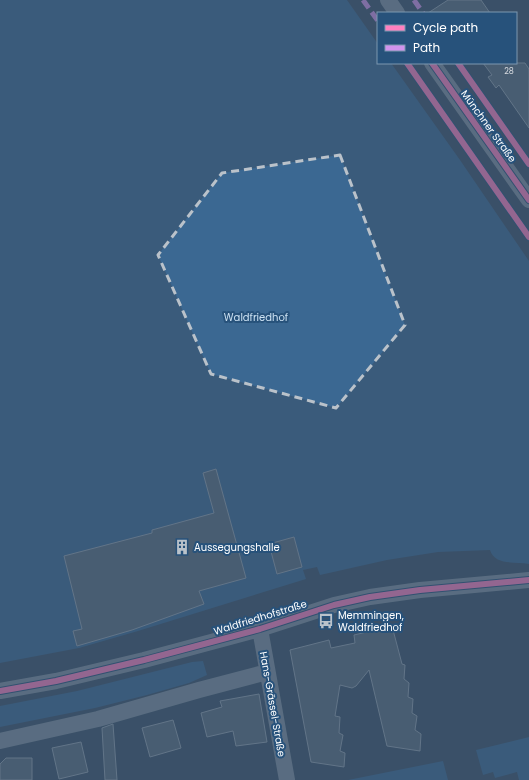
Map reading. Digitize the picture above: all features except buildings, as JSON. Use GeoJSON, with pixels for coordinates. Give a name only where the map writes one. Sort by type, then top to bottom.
{"type":"FeatureCollection","features":[{"type":"Feature","properties":{"kind":"street"},"geometry":{"type":"LineString","coordinates":[[388,0],[397,12]]}},
{"type":"Feature","properties":{"kind":"street","name":"Münchner Straße"},"geometry":{"type":"LineString","coordinates":[[433,64],[529,200]]}},
{"type":"Feature","properties":{"kind":"street","name":"Waldfriedhofstraße"},"geometry":{"type":"LineString","coordinates":[[0,691],[97,672],[260,629],[334,605],[370,597],[420,590],[529,580]]}},
{"type":"Feature","properties":{"kind":"street","name":"Hans-Grässel-Straße"},"geometry":{"type":"LineString","coordinates":[[260,629],[287,780]]}},
{"type":"Feature","properties":{"kind":"street"},"geometry":{"type":"LineString","coordinates":[[0,741],[98,719],[267,672]]}},
{"type":"Feature","properties":{"kind":"highlighted area"},"geometry":{"type":"Polygon","coordinates":[[[340,155],[405,325],[336,408],[211,374],[158,255],[222,173],[340,155]]]}},
{"type":"Feature","properties":{"kind":"green space","name":"Waldfriedhof"},"geometry":{"type":"Polygon","coordinates":[[[0,0],[347,0],[377,43],[377,64],[392,64],[529,261],[529,564],[501,561],[496,559],[490,550],[438,552],[387,560],[320,575],[317,567],[303,570],[306,579],[138,631],[79,648],[0,663],[0,0]]]}},
{"type":"Feature","properties":{"kind":"green space"},"geometry":{"type":"Polygon","coordinates":[[[203,661],[207,675],[189,683],[95,708],[0,727],[0,706],[77,691],[192,662],[203,661]]]}},
{"type":"Feature","properties":{"kind":"green space"},"geometry":{"type":"Polygon","coordinates":[[[529,737],[529,780],[519,780],[517,772],[495,778],[493,772],[483,775],[476,750],[529,737]]]}},
{"type":"Feature","properties":{"kind":"green space"},"geometry":{"type":"Polygon","coordinates":[[[443,761],[448,780],[348,780],[443,761]]]}},
{"type":"Feature","properties":{"kind":"marked path"},"geometry":{"type":"LineString","coordinates":[[363,0],[377,20]]}},
{"type":"Feature","properties":{"kind":"marked path"},"geometry":{"type":"LineString","coordinates":[[414,0],[422,12]]}},
{"type":"Feature","properties":{"kind":"cycle path"},"geometry":{"type":"LineString","coordinates":[[408,64],[529,237]]}},
{"type":"Feature","properties":{"kind":"cycle path"},"geometry":{"type":"LineString","coordinates":[[433,64],[529,200]]}},
{"type":"Feature","properties":{"kind":"cycle path"},"geometry":{"type":"LineString","coordinates":[[459,64],[529,164]]}},
{"type":"Feature","properties":{"kind":"cycle path"},"geometry":{"type":"LineString","coordinates":[[0,691],[56,681],[144,660],[260,629],[334,605],[370,597],[420,590],[529,580]]}},
{"type":"Feature","properties":{"kind":"place","name":"Aussegungshalle"},"geometry":{"type":"Point","coordinates":[182,547]}},
{"type":"Feature","properties":{"kind":"place","name":"Memmingen, Waldfriedhof"},"geometry":{"type":"Point","coordinates":[326,621]}}]}
